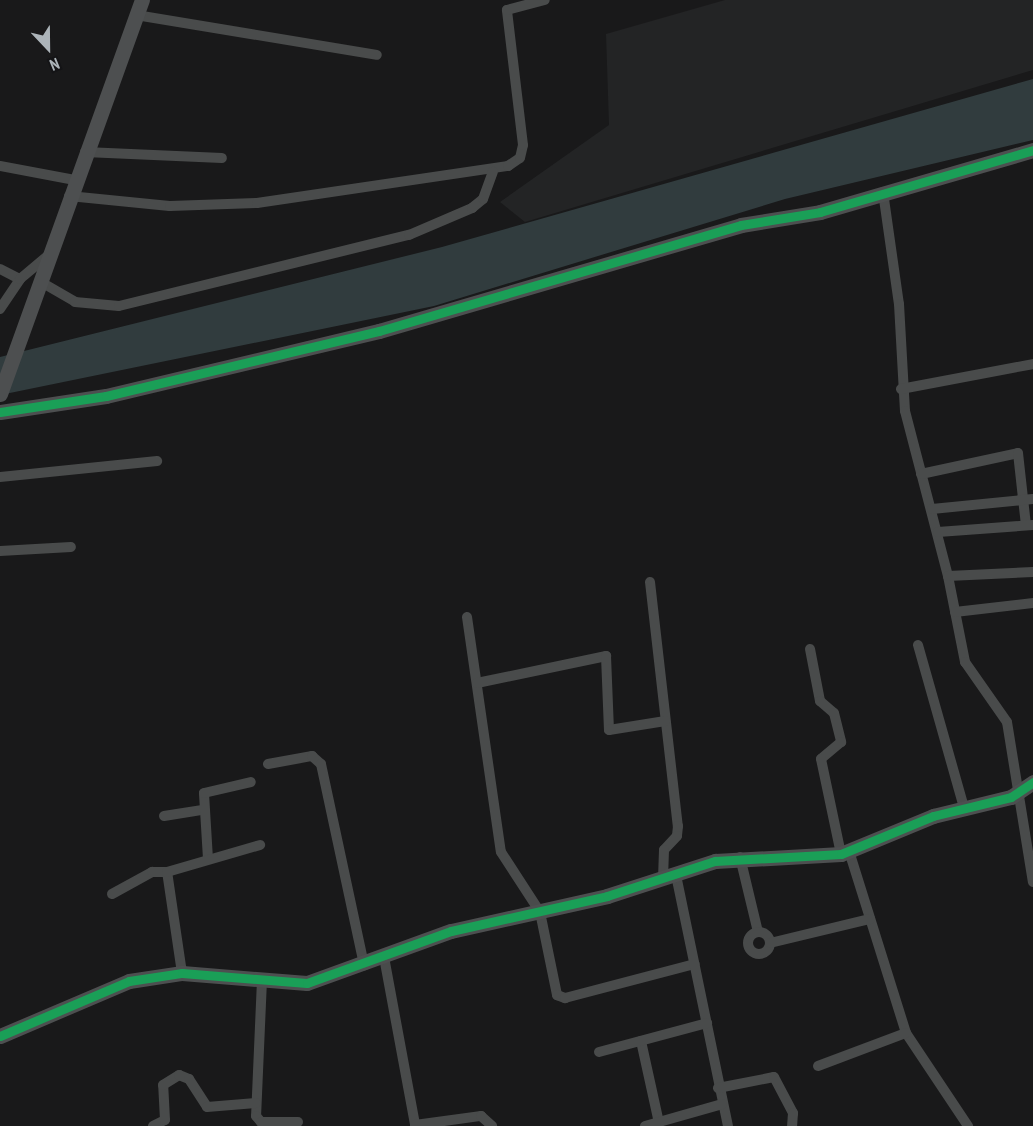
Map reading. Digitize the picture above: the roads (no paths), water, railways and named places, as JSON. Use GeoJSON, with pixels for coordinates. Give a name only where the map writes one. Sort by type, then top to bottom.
{"type":"FeatureCollection","features":[{"type":"Feature","properties":{"kind":"street"},"geometry":{"type":"LineString","coordinates":[[0,394],[41,282],[69,196],[142,0]]}},
{"type":"Feature","properties":{"kind":"street"},"geometry":{"type":"LineString","coordinates":[[69,196],[170,206],[257,203],[492,172],[520,158],[524,145],[507,10],[545,0]]}},
{"type":"Feature","properties":{"kind":"street"},"geometry":{"type":"LineString","coordinates":[[136,15],[377,56]]}},
{"type":"Feature","properties":{"kind":"street"},"geometry":{"type":"LineString","coordinates":[[0,412],[106,396],[379,331],[741,225],[820,212],[1033,150]]}},
{"type":"Feature","properties":{"kind":"street"},"geometry":{"type":"LineString","coordinates":[[85,152],[222,158]]}},
{"type":"Feature","properties":{"kind":"street"},"geometry":{"type":"LineString","coordinates":[[0,166],[75,180]]}},
{"type":"Feature","properties":{"kind":"street"},"geometry":{"type":"LineString","coordinates":[[41,282],[75,302],[119,306],[409,236],[471,208],[483,199],[492,172]]}},
{"type":"Feature","properties":{"kind":"street"},"geometry":{"type":"LineString","coordinates":[[883,192],[899,304],[901,389],[921,474],[938,532],[970,676],[1007,723],[1027,787],[1033,882]]}},
{"type":"Feature","properties":{"kind":"street"},"geometry":{"type":"LineString","coordinates":[[0,309],[20,279],[49,255]]}},
{"type":"Feature","properties":{"kind":"street"},"geometry":{"type":"LineString","coordinates":[[0,269],[20,279]]}},
{"type":"Feature","properties":{"kind":"street"},"geometry":{"type":"LineString","coordinates":[[901,389],[1033,364]]}},
{"type":"Feature","properties":{"kind":"street"},"geometry":{"type":"LineString","coordinates":[[921,474],[1018,453],[1029,499],[1030,525],[938,532]]}},
{"type":"Feature","properties":{"kind":"street"},"geometry":{"type":"LineString","coordinates":[[0,477],[157,461]]}},
{"type":"Feature","properties":{"kind":"street"},"geometry":{"type":"LineString","coordinates":[[932,509],[1029,499]]}},
{"type":"Feature","properties":{"kind":"street"},"geometry":{"type":"LineString","coordinates":[[0,551],[71,547]]}},
{"type":"Feature","properties":{"kind":"street"},"geometry":{"type":"LineString","coordinates":[[948,576],[1033,572]]}},
{"type":"Feature","properties":{"kind":"street"},"geometry":{"type":"LineString","coordinates":[[650,582],[678,826],[677,836],[664,850],[695,964],[718,1088],[728,1126]]}},
{"type":"Feature","properties":{"kind":"street"},"geometry":{"type":"LineString","coordinates":[[955,612],[1033,603]]}},
{"type":"Feature","properties":{"kind":"street"},"geometry":{"type":"LineString","coordinates":[[467,616],[501,852],[540,912],[560,998],[695,964]]}},
{"type":"Feature","properties":{"kind":"street"},"geometry":{"type":"LineString","coordinates":[[918,645],[964,808]]}},
{"type":"Feature","properties":{"kind":"street"},"geometry":{"type":"LineString","coordinates":[[810,649],[820,701],[834,714],[841,742],[821,759],[845,852],[870,919],[906,1033],[968,1126]]}},
{"type":"Feature","properties":{"kind":"street"},"geometry":{"type":"LineString","coordinates":[[477,683],[606,656],[609,730],[665,720]]}},
{"type":"Feature","properties":{"kind":"street"},"geometry":{"type":"LineString","coordinates":[[268,764],[312,756],[321,764],[364,965]]}},
{"type":"Feature","properties":{"kind":"street"},"geometry":{"type":"LineString","coordinates":[[208,859],[202,797],[209,789],[251,782]]}},
{"type":"Feature","properties":{"kind":"street"},"geometry":{"type":"LineString","coordinates":[[0,1035],[109,987],[182,973],[307,983],[364,965],[451,931],[540,912],[740,857],[845,852],[1027,787]]}},
{"type":"Feature","properties":{"kind":"street"},"geometry":{"type":"LineString","coordinates":[[164,816],[203,810]]}},
{"type":"Feature","properties":{"kind":"street"},"geometry":{"type":"LineString","coordinates":[[112,894],[152,872],[167,872],[260,845]]}},
{"type":"Feature","properties":{"kind":"street"},"geometry":{"type":"LineString","coordinates":[[740,857],[758,932],[770,943]]}},
{"type":"Feature","properties":{"kind":"street"},"geometry":{"type":"LineString","coordinates":[[167,872],[182,973]]}},
{"type":"Feature","properties":{"kind":"street"},"geometry":{"type":"LineString","coordinates":[[758,932],[748,941],[751,951],[764,952],[770,943],[870,919]]}},
{"type":"Feature","properties":{"kind":"street"},"geometry":{"type":"LineString","coordinates":[[384,957],[415,1125],[481,1116],[492,1126]]}},
{"type":"Feature","properties":{"kind":"street"},"geometry":{"type":"LineString","coordinates":[[262,980],[256,1103],[261,1122],[298,1122]]}},
{"type":"Feature","properties":{"kind":"street"},"geometry":{"type":"LineString","coordinates":[[599,1052],[706,1023]]}},
{"type":"Feature","properties":{"kind":"street"},"geometry":{"type":"LineString","coordinates":[[818,1066],[906,1033]]}},
{"type":"Feature","properties":{"kind":"street"},"geometry":{"type":"LineString","coordinates":[[641,1041],[658,1118]]}},
{"type":"Feature","properties":{"kind":"street"},"geometry":{"type":"LineString","coordinates":[[153,1126],[165,1120],[163,1085],[179,1076],[189,1079],[207,1107],[256,1103]]}},
{"type":"Feature","properties":{"kind":"street"},"geometry":{"type":"LineString","coordinates":[[718,1088],[774,1077],[793,1113],[792,1126]]}},
{"type":"Feature","properties":{"kind":"street"},"geometry":{"type":"LineString","coordinates":[[645,1126],[658,1118],[722,1104]]}}]}
